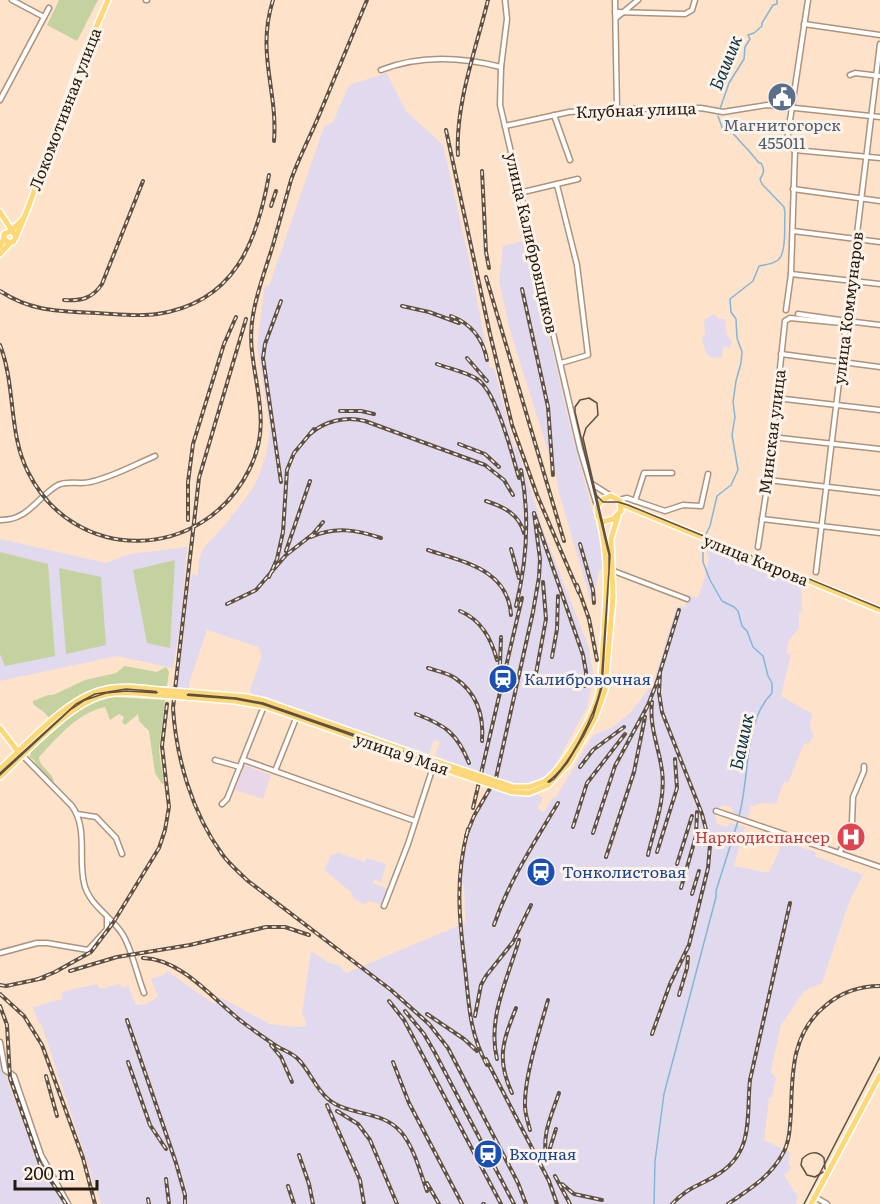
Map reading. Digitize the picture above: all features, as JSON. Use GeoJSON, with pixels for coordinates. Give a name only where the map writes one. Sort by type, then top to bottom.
{"type":"FeatureCollection","features":[{"type":"Feature","properties":{"kind":"main road","name":"Локомотивная улица"},"geometry":{"type":"LineString","coordinates":[[16,237],[79,66],[108,0]]}},
{"type":"Feature","properties":{"kind":"main road"},"geometry":{"type":"LineString","coordinates":[[0,254],[16,237],[1,213]]}},
{"type":"Feature","properties":{"kind":"main road"},"geometry":{"type":"LineString","coordinates":[[0,247],[4,236],[1,213]]}},
{"type":"Feature","properties":{"kind":"main road"},"geometry":{"type":"LineString","coordinates":[[4,236],[24,218]]}},
{"type":"Feature","properties":{"kind":"main road"},"geometry":{"type":"LineString","coordinates":[[4,236],[10,243]]}},
{"type":"Feature","properties":{"kind":"main road"},"geometry":{"type":"LineString","coordinates":[[611,496],[605,498],[597,507],[600,521],[608,522],[632,509]]}},
{"type":"Feature","properties":{"kind":"main road","name":"улица Кирова"},"geometry":{"type":"LineString","coordinates":[[611,496],[632,509],[880,610]]}},
{"type":"Feature","properties":{"kind":"main road"},"geometry":{"type":"LineString","coordinates":[[619,515],[620,502]]}},
{"type":"Feature","properties":{"kind":"main road","name":"улица 9 Мая"},"geometry":{"type":"LineString","coordinates":[[186,695],[247,697],[435,766],[513,787],[529,787],[547,783],[559,769],[590,716],[596,701],[611,570],[611,539],[619,515]]}},
{"type":"Feature","properties":{"kind":"main road","name":"улица 9 Мая"},"geometry":{"type":"LineString","coordinates":[[600,521],[611,570]]}},
{"type":"Feature","properties":{"kind":"main road","name":"улица 9 Мая"},"geometry":{"type":"LineString","coordinates":[[0,769],[72,711],[86,702],[118,693],[159,692],[235,701],[297,715]]}},
{"type":"Feature","properties":{"kind":"main road"},"geometry":{"type":"LineString","coordinates":[[0,728],[20,754]]}},
{"type":"Feature","properties":{"kind":"main road","name":"улица 9 Мая"},"geometry":{"type":"LineString","coordinates":[[0,777],[20,754]]}},
{"type":"Feature","properties":{"kind":"main road"},"geometry":{"type":"LineString","coordinates":[[811,1204],[880,1075]]}},
{"type":"Feature","properties":{"kind":"street"},"geometry":{"type":"LineString","coordinates":[[12,0],[44,17]]}},
{"type":"Feature","properties":{"kind":"street","name":"улица Калибровщиков"},"geometry":{"type":"LineString","coordinates":[[505,0],[507,19],[501,67],[500,105],[580,449],[597,507]]}},
{"type":"Feature","properties":{"kind":"street"},"geometry":{"type":"LineString","coordinates":[[615,0],[617,109]]}},
{"type":"Feature","properties":{"kind":"street"},"geometry":{"type":"LineString","coordinates":[[615,18],[638,0]]}},
{"type":"Feature","properties":{"kind":"street"},"geometry":{"type":"LineString","coordinates":[[615,12],[685,14],[692,10],[695,0]]}},
{"type":"Feature","properties":{"kind":"street"},"geometry":{"type":"LineString","coordinates":[[786,147],[808,0]]}},
{"type":"Feature","properties":{"kind":"street"},"geometry":{"type":"LineString","coordinates":[[0,100],[49,8]]}},
{"type":"Feature","properties":{"kind":"street"},"geometry":{"type":"LineString","coordinates":[[804,24],[880,35]]}},
{"type":"Feature","properties":{"kind":"street","name":"улица Коммунаров"},"geometry":{"type":"LineString","coordinates":[[816,572],[871,116],[878,76],[880,44]]}},
{"type":"Feature","properties":{"kind":"street"},"geometry":{"type":"LineString","coordinates":[[381,70],[418,62],[448,59],[473,60],[501,67]]}},
{"type":"Feature","properties":{"kind":"street"},"geometry":{"type":"LineString","coordinates":[[850,75],[855,73],[878,76]]}},
{"type":"Feature","properties":{"kind":"street","name":"Клубная улица"},"geometry":{"type":"LineString","coordinates":[[506,126],[569,112],[701,108],[723,112],[767,105],[880,117]]}},
{"type":"Feature","properties":{"kind":"street"},"geometry":{"type":"LineString","coordinates":[[554,115],[570,160]]}},
{"type":"Feature","properties":{"kind":"street"},"geometry":{"type":"LineString","coordinates":[[768,140],[795,150],[880,158]]}},
{"type":"Feature","properties":{"kind":"street"},"geometry":{"type":"LineString","coordinates":[[786,310],[791,274],[795,150]]}},
{"type":"Feature","properties":{"kind":"street"},"geometry":{"type":"LineString","coordinates":[[519,193],[578,179]]}},
{"type":"Feature","properties":{"kind":"street"},"geometry":{"type":"LineString","coordinates":[[557,185],[577,265],[588,355],[561,363]]}},
{"type":"Feature","properties":{"kind":"street"},"geometry":{"type":"LineString","coordinates":[[793,189],[880,201]]}},
{"type":"Feature","properties":{"kind":"street"},"geometry":{"type":"LineString","coordinates":[[793,231],[880,242]]}},
{"type":"Feature","properties":{"kind":"street"},"geometry":{"type":"LineString","coordinates":[[791,274],[880,284]]}},
{"type":"Feature","properties":{"kind":"street"},"geometry":{"type":"LineString","coordinates":[[798,314],[842,323],[847,321],[880,325]]}},
{"type":"Feature","properties":{"kind":"street","name":"Минская улица"},"geometry":{"type":"LineString","coordinates":[[758,546],[768,480],[785,321],[787,318],[806,317]]}},
{"type":"Feature","properties":{"kind":"street"},"geometry":{"type":"LineString","coordinates":[[781,354],[880,367]]}},
{"type":"Feature","properties":{"kind":"street"},"geometry":{"type":"LineString","coordinates":[[776,398],[880,410]]}},
{"type":"Feature","properties":{"kind":"street"},"geometry":{"type":"LineString","coordinates":[[771,437],[880,449]]}},
{"type":"Feature","properties":{"kind":"street"},"geometry":{"type":"LineString","coordinates":[[0,520],[10,520],[23,515],[58,485],[94,481],[155,456]]}},
{"type":"Feature","properties":{"kind":"street"},"geometry":{"type":"LineString","coordinates":[[635,501],[644,473],[672,473]]}},
{"type":"Feature","properties":{"kind":"street"},"geometry":{"type":"LineString","coordinates":[[620,502],[627,498],[665,511],[683,505],[701,506],[708,474]]}},
{"type":"Feature","properties":{"kind":"street"},"geometry":{"type":"LineString","coordinates":[[768,480],[880,493]]}},
{"type":"Feature","properties":{"kind":"street"},"geometry":{"type":"LineString","coordinates":[[591,484],[611,496]]}},
{"type":"Feature","properties":{"kind":"street"},"geometry":{"type":"LineString","coordinates":[[762,519],[880,533]]}},
{"type":"Feature","properties":{"kind":"street"},"geometry":{"type":"LineString","coordinates":[[611,570],[687,598]]}},
{"type":"Feature","properties":{"kind":"street"},"geometry":{"type":"LineString","coordinates":[[222,804],[227,799],[264,706]]}},
{"type":"Feature","properties":{"kind":"street"},"geometry":{"type":"LineString","coordinates":[[275,771],[297,715]]}},
{"type":"Feature","properties":{"kind":"street"},"geometry":{"type":"LineString","coordinates":[[20,754],[78,814],[81,825],[84,885],[90,898],[122,933],[144,993]]}},
{"type":"Feature","properties":{"kind":"street"},"geometry":{"type":"LineString","coordinates":[[215,760],[240,767]]}},
{"type":"Feature","properties":{"kind":"street"},"geometry":{"type":"LineString","coordinates":[[243,760],[415,822]]}},
{"type":"Feature","properties":{"kind":"street"},"geometry":{"type":"LineString","coordinates":[[384,906],[435,766]]}},
{"type":"Feature","properties":{"kind":"street"},"geometry":{"type":"LineString","coordinates":[[840,852],[852,822],[853,797],[864,766]]}},
{"type":"Feature","properties":{"kind":"street"},"geometry":{"type":"LineString","coordinates":[[716,811],[880,867]]}},
{"type":"Feature","properties":{"kind":"street"},"geometry":{"type":"LineString","coordinates":[[78,814],[96,817],[116,838],[122,854]]}},
{"type":"Feature","properties":{"kind":"street"},"geometry":{"type":"LineString","coordinates":[[0,953],[37,943],[88,950],[107,929],[107,918]]}},
{"type":"Feature","properties":{"kind":"street"},"geometry":{"type":"LineString","coordinates":[[0,1042],[5,1070],[14,1076],[41,1155],[68,1204]]}},
{"type":"Feature","properties":{"kind":"street"},"geometry":{"type":"LineString","coordinates":[[815,1197],[827,1204]]}},
{"type":"Feature","properties":{"kind":"shaded area"},"geometry":{"type":"Polygon","coordinates":[[[387,73],[406,111],[443,145],[472,273],[490,368],[494,368],[514,447],[517,447],[544,532],[589,648],[594,678],[587,707],[551,773],[533,783],[516,783],[486,775],[484,784],[450,765],[447,760],[435,756],[440,742],[434,740],[429,754],[251,694],[250,690],[262,656],[258,647],[207,630],[189,683],[189,690],[176,689],[191,574],[198,575],[199,560],[203,549],[231,518],[251,491],[266,456],[270,429],[257,345],[265,285],[269,286],[324,127],[333,122],[349,85],[387,73]]]}},
{"type":"Feature","properties":{"kind":"shaded area"},"geometry":{"type":"Polygon","coordinates":[[[527,240],[572,434],[604,554],[603,569],[599,570],[594,599],[590,599],[559,493],[552,454],[549,454],[511,334],[499,282],[503,246],[527,240]]]}},
{"type":"Feature","properties":{"kind":"shaded area"},"geometry":{"type":"Polygon","coordinates":[[[714,314],[719,319],[725,319],[727,335],[732,342],[730,348],[723,346],[722,357],[712,358],[706,353],[702,339],[705,335],[704,320],[714,314]]]}},
{"type":"Feature","properties":{"kind":"shaded area"},"geometry":{"type":"Polygon","coordinates":[[[0,539],[106,563],[130,554],[187,547],[181,620],[173,668],[117,656],[0,681],[0,539]]]}},
{"type":"Feature","properties":{"kind":"shaded area"},"geometry":{"type":"Polygon","coordinates":[[[707,546],[801,586],[802,611],[799,612],[799,628],[789,640],[786,653],[791,654],[781,696],[812,714],[810,727],[814,736],[808,744],[804,743],[788,783],[784,782],[776,804],[761,803],[750,807],[748,820],[734,816],[732,807],[724,805],[718,808],[715,816],[717,824],[727,827],[730,823],[745,827],[734,866],[769,873],[783,841],[816,852],[815,856],[863,875],[850,900],[822,983],[804,991],[781,1025],[771,1070],[776,1077],[772,1097],[769,1098],[764,1140],[791,1153],[788,1163],[792,1168],[784,1175],[798,1197],[796,1204],[101,1204],[41,1023],[38,1023],[33,1007],[63,999],[61,992],[97,984],[100,989],[120,984],[122,988],[128,986],[136,1005],[146,1004],[158,997],[151,979],[164,975],[167,971],[214,1004],[220,997],[270,1024],[306,1026],[302,1014],[311,951],[329,963],[339,965],[346,973],[465,923],[464,884],[461,883],[465,852],[472,824],[485,795],[489,794],[490,788],[512,795],[537,794],[543,798],[537,809],[544,812],[552,798],[556,797],[593,735],[611,728],[631,712],[653,683],[677,606],[685,607],[689,595],[698,598],[709,558],[705,551],[707,546]]]}},
{"type":"Feature","properties":{"kind":"shaded area"},"geometry":{"type":"Polygon","coordinates":[[[244,765],[271,775],[263,799],[235,790],[244,765]]]}},
{"type":"Feature","properties":{"kind":"shaded area"},"geometry":{"type":"Polygon","coordinates":[[[339,853],[365,862],[367,858],[386,864],[381,882],[374,879],[372,883],[389,889],[383,905],[370,901],[363,904],[353,898],[351,892],[324,870],[331,855],[339,853]]]}},
{"type":"Feature","properties":{"kind":"shaded area"},"geometry":{"type":"Polygon","coordinates":[[[0,1058],[35,1157],[60,1193],[63,1204],[0,1204],[0,1058]]]}},
{"type":"Feature","properties":{"kind":"green space"},"geometry":{"type":"Polygon","coordinates":[[[59,0],[98,0],[77,41],[47,25],[59,0]]]}},
{"type":"Feature","properties":{"kind":"green space"},"geometry":{"type":"Polygon","coordinates":[[[0,552],[48,564],[55,656],[5,666],[0,654],[0,552]]]}},
{"type":"Feature","properties":{"kind":"green space"},"geometry":{"type":"Polygon","coordinates":[[[175,560],[170,648],[147,643],[133,570],[175,560]]]}},
{"type":"Feature","properties":{"kind":"green space"},"geometry":{"type":"Polygon","coordinates":[[[59,568],[101,577],[106,645],[66,654],[59,568]]]}},
{"type":"Feature","properties":{"kind":"green space"},"geometry":{"type":"Polygon","coordinates":[[[125,666],[157,672],[166,667],[169,672],[167,686],[106,686],[82,695],[49,718],[33,704],[33,701],[53,695],[85,680],[116,673],[125,666]]]}},
{"type":"Feature","properties":{"kind":"green space"},"geometry":{"type":"Polygon","coordinates":[[[111,697],[165,700],[159,750],[164,783],[162,784],[155,773],[149,731],[139,721],[138,714],[125,725],[122,722],[124,717],[119,714],[110,720],[105,707],[77,720],[39,757],[41,764],[54,781],[52,782],[30,757],[31,751],[82,707],[111,697]]]}},
{"type":"Feature","properties":{"kind":"waterway","name":"Башик"},"geometry":{"type":"LineString","coordinates":[[720,109],[729,83],[744,59],[745,47],[750,39],[748,35],[762,26],[773,5],[777,4],[777,0]]}},
{"type":"Feature","properties":{"kind":"waterway","name":"Башик"},"geometry":{"type":"LineString","coordinates":[[705,536],[710,526],[717,496],[731,485],[738,470],[732,435],[735,417],[733,402],[742,352],[737,338],[736,319],[731,312],[730,299],[753,281],[759,266],[778,260],[781,256],[785,213],[784,207],[762,184],[761,163],[731,131],[723,130],[718,116]]}},
{"type":"Feature","properties":{"kind":"waterway","name":"Башик"},"geometry":{"type":"LineString","coordinates":[[703,541],[703,562],[710,580],[722,601],[738,611],[742,626],[747,631],[753,647],[763,656],[772,683],[772,693],[756,719],[752,735],[739,816]]}},
{"type":"Feature","properties":{"kind":"waterway","name":"Башик"},"geometry":{"type":"LineString","coordinates":[[654,1204],[655,1161],[664,1094],[716,891],[738,821]]}},
{"type":"Feature","properties":{"kind":"tram line"},"geometry":{"type":"LineString","coordinates":[[0,773],[76,704],[95,694],[126,689],[236,698],[263,703],[506,787],[527,789],[537,788],[546,783],[555,776],[572,753],[587,725],[601,687],[609,555],[575,412],[575,407],[580,400],[589,398],[597,403],[598,415],[586,428],[583,438],[610,555],[602,687],[593,717],[584,735],[567,763],[554,779],[541,788],[529,791],[505,789],[262,704],[235,699],[126,691],[106,693],[85,700],[70,710],[0,775]]}},
{"type":"Feature","properties":{"kind":"tram line"},"geometry":{"type":"LineString","coordinates":[[595,494],[603,502],[628,505],[880,608]]}},
{"type":"Feature","properties":{"kind":"tram line"},"geometry":{"type":"LineString","coordinates":[[804,1204],[880,1057]]}},
{"type":"Feature","properties":{"kind":"tram line"},"geometry":{"type":"LineString","coordinates":[[823,1172],[815,1177],[807,1175],[801,1165],[802,1159],[810,1153],[819,1154],[824,1158],[825,1169]]}},
{"type":"Feature","properties":{"kind":"railway"},"geometry":{"type":"LineString","coordinates":[[273,0],[268,19],[267,55],[273,105],[274,141]]}},
{"type":"Feature","properties":{"kind":"railway"},"geometry":{"type":"LineString","coordinates":[[0,345],[8,377],[17,441],[28,472],[49,503],[76,524],[106,537],[139,541],[171,536],[202,522],[228,500],[249,470],[257,450],[260,430],[251,335],[259,288],[294,171],[367,0]]}},
{"type":"Feature","properties":{"kind":"railway"},"geometry":{"type":"LineString","coordinates":[[458,155],[463,97],[488,0]]}},
{"type":"Feature","properties":{"kind":"railway"},"geometry":{"type":"LineString","coordinates":[[446,130],[512,425],[537,495],[579,593]]}},
{"type":"Feature","properties":{"kind":"railway"},"geometry":{"type":"LineString","coordinates":[[482,171],[486,252],[489,268]]}},
{"type":"Feature","properties":{"kind":"railway"},"geometry":{"type":"LineString","coordinates":[[0,291],[23,303],[58,311],[142,315],[183,308],[205,297],[223,283],[237,266],[249,246],[257,224],[269,175]]}},
{"type":"Feature","properties":{"kind":"railway"},"geometry":{"type":"LineString","coordinates":[[64,300],[86,298],[102,284],[143,181]]}},
{"type":"Feature","properties":{"kind":"railway"},"geometry":{"type":"LineString","coordinates":[[271,206],[276,191]]}},
{"type":"Feature","properties":{"kind":"railway"},"geometry":{"type":"LineString","coordinates":[[486,277],[564,541]]}},
{"type":"Feature","properties":{"kind":"railway"},"geometry":{"type":"LineString","coordinates":[[522,289],[548,407],[553,475]]}},
{"type":"Feature","properties":{"kind":"railway"},"geometry":{"type":"LineString","coordinates":[[281,301],[265,344],[263,358],[281,482]]}},
{"type":"Feature","properties":{"kind":"railway"},"geometry":{"type":"LineString","coordinates":[[402,306],[429,312],[459,323]]}},
{"type":"Feature","properties":{"kind":"railway"},"geometry":{"type":"LineString","coordinates":[[451,316],[471,328],[483,345],[487,360]]}},
{"type":"Feature","properties":{"kind":"railway"},"geometry":{"type":"LineString","coordinates":[[188,520],[188,482],[193,444],[224,344],[236,317]]}},
{"type":"Feature","properties":{"kind":"railway"},"geometry":{"type":"LineString","coordinates":[[246,319],[199,478],[173,708],[178,746],[187,784],[211,838],[234,868],[391,990],[429,1024],[448,1048],[518,1183],[526,1204]]}},
{"type":"Feature","properties":{"kind":"railway"},"geometry":{"type":"LineString","coordinates":[[467,358],[487,381]]}},
{"type":"Feature","properties":{"kind":"railway"},"geometry":{"type":"LineString","coordinates":[[437,364],[463,372],[477,379],[484,386],[503,425],[519,478]]}},
{"type":"Feature","properties":{"kind":"railway"},"geometry":{"type":"LineString","coordinates":[[340,411],[361,411],[374,414]]}},
{"type":"Feature","properties":{"kind":"railway"},"geometry":{"type":"LineString","coordinates":[[310,434],[336,421],[350,419],[365,421],[485,465],[504,480],[513,495]]}},
{"type":"Feature","properties":{"kind":"railway"},"geometry":{"type":"LineString","coordinates":[[269,577],[277,559],[283,532],[287,470],[294,453],[314,429]]}},
{"type":"Feature","properties":{"kind":"railway"},"geometry":{"type":"LineString","coordinates":[[459,444],[485,454],[499,467]]}},
{"type":"Feature","properties":{"kind":"railway"},"geometry":{"type":"LineString","coordinates":[[516,606],[523,572],[526,538],[526,504],[521,470]]}},
{"type":"Feature","properties":{"kind":"railway"},"geometry":{"type":"LineString","coordinates":[[286,551],[310,481]]}},
{"type":"Feature","properties":{"kind":"railway"},"geometry":{"type":"LineString","coordinates":[[486,501],[515,516],[524,533]]}},
{"type":"Feature","properties":{"kind":"railway"},"geometry":{"type":"LineString","coordinates":[[466,836],[474,816],[496,778],[533,612],[540,559],[534,513],[583,655],[586,672],[585,686]]}},
{"type":"Feature","properties":{"kind":"railway"},"geometry":{"type":"LineString","coordinates":[[227,604],[256,590],[286,555],[313,534],[323,522]]}},
{"type":"Feature","properties":{"kind":"railway"},"geometry":{"type":"LineString","coordinates":[[311,537],[329,531],[346,530],[381,538]]}},
{"type":"Feature","properties":{"kind":"railway"},"geometry":{"type":"LineString","coordinates":[[580,544],[593,590],[594,603]]}},
{"type":"Feature","properties":{"kind":"railway"},"geometry":{"type":"LineString","coordinates":[[511,549],[519,578]]}},
{"type":"Feature","properties":{"kind":"railway"},"geometry":{"type":"LineString","coordinates":[[428,550],[469,564],[493,577],[502,587],[508,599],[511,615]]}},
{"type":"Feature","properties":{"kind":"railway"},"geometry":{"type":"LineString","coordinates":[[535,679],[546,619],[543,582]]}},
{"type":"Feature","properties":{"kind":"railway"},"geometry":{"type":"LineString","coordinates":[[577,585],[589,619],[597,660]]}},
{"type":"Feature","properties":{"kind":"railway"},"geometry":{"type":"LineString","coordinates":[[552,657],[557,629],[558,596]]}},
{"type":"Feature","properties":{"kind":"railway"},"geometry":{"type":"LineString","coordinates":[[473,808],[522,598]]}},
{"type":"Feature","properties":{"kind":"railway"},"geometry":{"type":"LineString","coordinates":[[593,833],[615,766],[648,705],[657,682],[679,610]]}},
{"type":"Feature","properties":{"kind":"railway"},"geometry":{"type":"LineString","coordinates":[[460,611],[474,619],[484,631],[492,644],[497,660]]}},
{"type":"Feature","properties":{"kind":"railway"},"geometry":{"type":"LineString","coordinates":[[500,665],[501,637]]}},
{"type":"Feature","properties":{"kind":"railway"},"geometry":{"type":"LineString","coordinates":[[428,668],[452,676],[469,691],[478,706],[482,723],[482,741]]}},
{"type":"Feature","properties":{"kind":"railway"},"geometry":{"type":"LineString","coordinates":[[652,1034],[670,984],[689,945],[708,868],[710,845],[702,814],[662,712],[659,693],[660,673]]}},
{"type":"Feature","properties":{"kind":"railway"},"geometry":{"type":"LineString","coordinates":[[648,855],[661,803],[663,782],[652,720],[652,702]]}},
{"type":"Feature","properties":{"kind":"railway"},"geometry":{"type":"LineString","coordinates":[[38,979],[91,952],[113,923],[159,848],[169,807],[162,746],[167,704]]}},
{"type":"Feature","properties":{"kind":"railway"},"geometry":{"type":"LineString","coordinates":[[416,714],[449,731],[460,744],[469,763]]}},
{"type":"Feature","properties":{"kind":"railway"},"geometry":{"type":"LineString","coordinates":[[606,857],[634,772],[645,717]]}},
{"type":"Feature","properties":{"kind":"railway"},"geometry":{"type":"LineString","coordinates":[[580,767],[593,750],[624,727]]}},
{"type":"Feature","properties":{"kind":"railway"},"geometry":{"type":"LineString","coordinates":[[573,827],[587,783],[625,734]]}},
{"type":"Feature","properties":{"kind":"railway"},"geometry":{"type":"LineString","coordinates":[[657,852],[677,788],[675,759]]}},
{"type":"Feature","properties":{"kind":"railway"},"geometry":{"type":"LineString","coordinates":[[494,925],[515,878],[558,803]]}},
{"type":"Feature","properties":{"kind":"railway"},"geometry":{"type":"LineString","coordinates":[[681,888],[696,836],[697,812]]}},
{"type":"Feature","properties":{"kind":"railway"},"geometry":{"type":"LineString","coordinates":[[677,864],[692,816]]}},
{"type":"Feature","properties":{"kind":"railway"},"geometry":{"type":"LineString","coordinates":[[468,829],[461,864],[459,898],[461,931],[471,1017],[477,1041],[487,1065]]}},
{"type":"Feature","properties":{"kind":"railway"},"geometry":{"type":"LineString","coordinates":[[692,894],[699,871]]}},
{"type":"Feature","properties":{"kind":"railway"},"geometry":{"type":"LineString","coordinates":[[672,1204],[688,1191],[728,1167],[743,1146],[748,1121],[750,1080],[790,903]]}},
{"type":"Feature","properties":{"kind":"railway"},"geometry":{"type":"LineString","coordinates":[[475,1016],[481,985],[513,942],[531,905]]}},
{"type":"Feature","properties":{"kind":"railway"},"geometry":{"type":"LineString","coordinates":[[70,971],[117,957],[190,945],[266,927],[285,927],[309,935]]}},
{"type":"Feature","properties":{"kind":"railway"},"geometry":{"type":"LineString","coordinates":[[497,1059],[495,1044],[497,1013],[519,940]]}},
{"type":"Feature","properties":{"kind":"railway"},"geometry":{"type":"LineString","coordinates":[[679,995],[688,957]]}},
{"type":"Feature","properties":{"kind":"railway"},"geometry":{"type":"LineString","coordinates":[[143,958],[158,960],[185,974],[245,1024],[296,1057],[323,1095],[336,1105],[375,1116],[393,1125],[410,1145],[427,1191]]}},
{"type":"Feature","properties":{"kind":"railway"},"geometry":{"type":"LineString","coordinates":[[0,985],[6,986],[44,978]]}},
{"type":"Feature","properties":{"kind":"railway"},"geometry":{"type":"LineString","coordinates":[[728,1204],[765,1176],[785,1150],[790,1128],[793,1068],[806,1028],[814,1017],[837,997],[858,989],[880,986]]}},
{"type":"Feature","properties":{"kind":"railway"},"geometry":{"type":"LineString","coordinates":[[0,994],[24,1016],[42,1045],[83,1158],[95,1204]]}},
{"type":"Feature","properties":{"kind":"railway"},"geometry":{"type":"LineString","coordinates":[[530,1130],[525,1109],[525,1094],[533,1053],[548,1000]]}},
{"type":"Feature","properties":{"kind":"railway"},"geometry":{"type":"LineString","coordinates":[[389,1001],[404,1020],[501,1204]]}},
{"type":"Feature","properties":{"kind":"railway"},"geometry":{"type":"LineString","coordinates":[[0,1006],[7,1025],[10,1078],[40,1164],[66,1204]]}},
{"type":"Feature","properties":{"kind":"railway"},"geometry":{"type":"LineString","coordinates":[[512,1093],[504,1070],[503,1050],[516,1008]]}},
{"type":"Feature","properties":{"kind":"railway"},"geometry":{"type":"LineString","coordinates":[[405,1011],[424,1034],[435,1053],[514,1204]]}},
{"type":"Feature","properties":{"kind":"railway"},"geometry":{"type":"LineString","coordinates":[[427,1014],[464,1039],[477,1051]]}},
{"type":"Feature","properties":{"kind":"railway"},"geometry":{"type":"LineString","coordinates":[[127,1020],[176,1163],[185,1195],[185,1204]]}},
{"type":"Feature","properties":{"kind":"railway"},"geometry":{"type":"LineString","coordinates":[[271,1045],[281,1057],[292,1082]]}},
{"type":"Feature","properties":{"kind":"railway"},"geometry":{"type":"LineString","coordinates":[[486,1059],[549,1181],[557,1204]]}},
{"type":"Feature","properties":{"kind":"railway"},"geometry":{"type":"LineString","coordinates":[[128,1062],[150,1125],[166,1149]]}},
{"type":"Feature","properties":{"kind":"railway"},"geometry":{"type":"LineString","coordinates":[[393,1062],[409,1103],[462,1204]]}},
{"type":"Feature","properties":{"kind":"railway"},"geometry":{"type":"LineString","coordinates":[[46,1076],[57,1116]]}},
{"type":"Feature","properties":{"kind":"railway"},"geometry":{"type":"LineString","coordinates":[[547,1161],[546,1134],[559,1093]]}},
{"type":"Feature","properties":{"kind":"railway"},"geometry":{"type":"LineString","coordinates":[[327,1105],[360,1180],[364,1204]]}},
{"type":"Feature","properties":{"kind":"railway"},"geometry":{"type":"LineString","coordinates":[[337,1111],[358,1124],[370,1140],[397,1204]]}},
{"type":"Feature","properties":{"kind":"railway"},"geometry":{"type":"LineString","coordinates":[[550,1156],[556,1129]]}},
{"type":"Feature","properties":{"kind":"railway"},"geometry":{"type":"LineString","coordinates":[[299,1155],[313,1204]]}},
{"type":"Feature","properties":{"kind":"railway"},"geometry":{"type":"LineString","coordinates":[[555,1176],[570,1204]]}},
{"type":"Feature","properties":{"kind":"railway"},"geometry":{"type":"LineString","coordinates":[[166,1179],[169,1204]]}},
{"type":"Feature","properties":{"kind":"railway"},"geometry":{"type":"LineString","coordinates":[[427,1183],[439,1204]]}},
{"type":"Feature","properties":{"kind":"railway"},"geometry":{"type":"LineString","coordinates":[[562,1184],[574,1194],[602,1200]]}},
{"type":"Feature","properties":{"kind":"railway"},"geometry":{"type":"LineString","coordinates":[[288,1186],[294,1204]]}},
{"type":"Feature","properties":{"kind":"railway"},"geometry":{"type":"LineString","coordinates":[[148,1199],[149,1204]]}},
{"type":"Feature","properties":{"kind":"place","name":"Магнитогорск 455011"},"geometry":{"type":"Point","coordinates":[782,97]}},
{"type":"Feature","properties":{"kind":"place","name":"Калибровочная"},"geometry":{"type":"Point","coordinates":[503,679]}},
{"type":"Feature","properties":{"kind":"place","name":"Наркодиспансер"},"geometry":{"type":"Point","coordinates":[851,837]}},
{"type":"Feature","properties":{"kind":"place","name":"Тонколистовая"},"geometry":{"type":"Point","coordinates":[541,872]}},
{"type":"Feature","properties":{"kind":"place","name":"Входная"},"geometry":{"type":"Point","coordinates":[488,1154]}}]}
